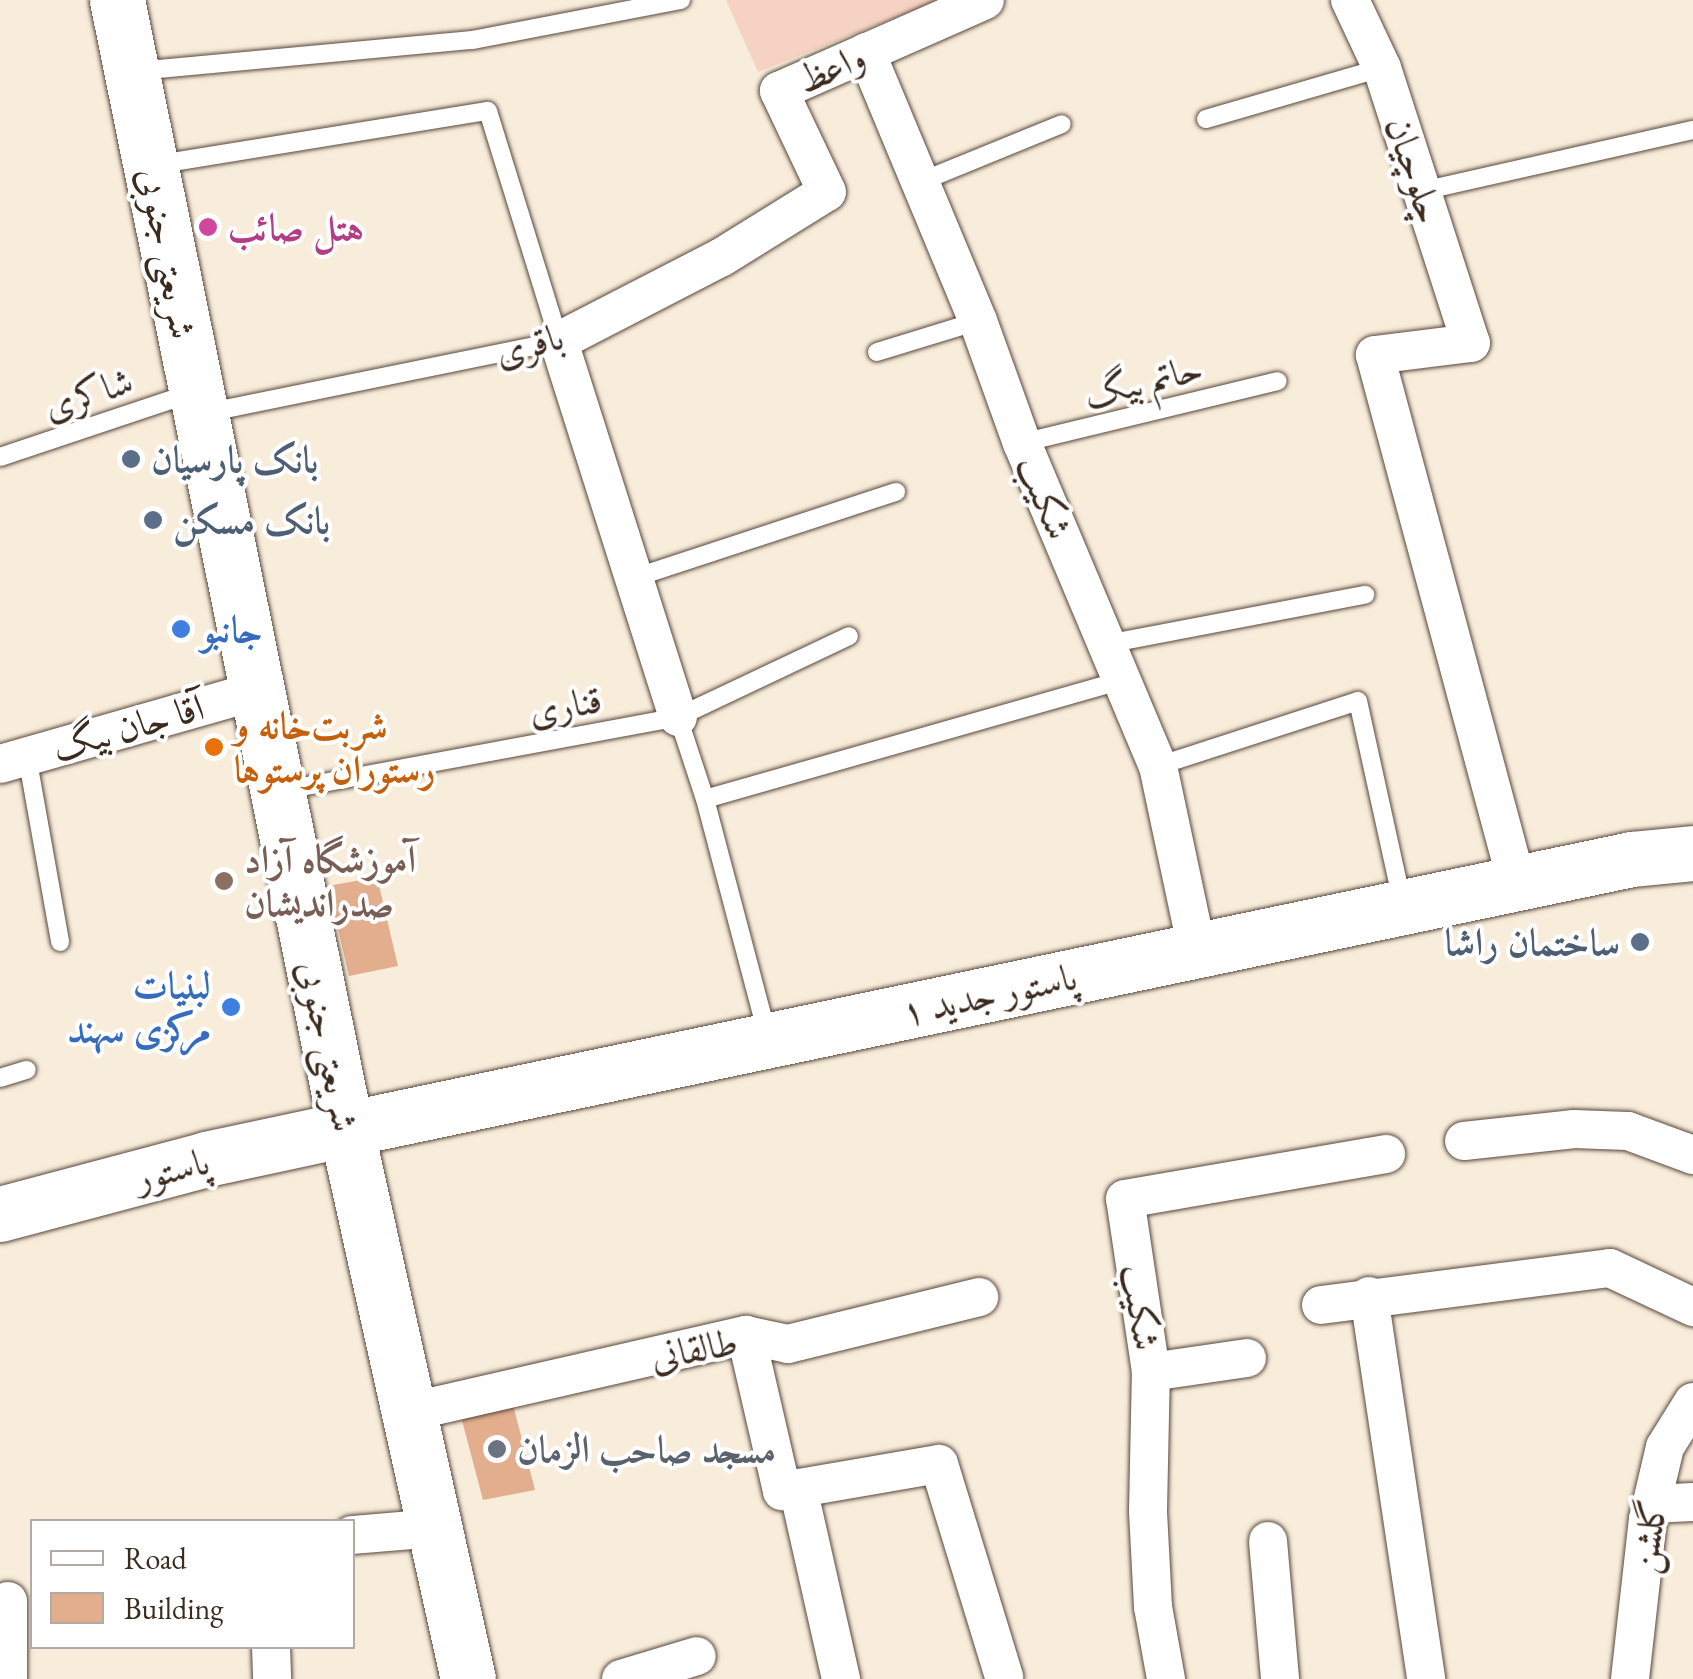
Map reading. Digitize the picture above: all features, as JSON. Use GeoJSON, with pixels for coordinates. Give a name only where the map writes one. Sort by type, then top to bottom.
{"type":"FeatureCollection","features":[{"type":"Feature","properties":{"kind":"main road","name":"شریعتی جنوبی"},"geometry":{"type":"LineString","coordinates":[[116,0],[346,1130],[468,1679]]}},
{"type":"Feature","properties":{"kind":"main road","name":"پاستور جدید ۱"},"geometry":{"type":"LineString","coordinates":[[1632,859],[1693,838]]}},
{"type":"Feature","properties":{"kind":"main road","name":"پاستور جدید ۱"},"geometry":{"type":"LineString","coordinates":[[346,1130],[1518,882],[1632,859],[1693,853]]}},
{"type":"Feature","properties":{"kind":"main road","name":"پاستور"},"geometry":{"type":"LineString","coordinates":[[2,1206],[346,1130]]}},
{"type":"Feature","properties":{"kind":"street","name":"واعظ"},"geometry":{"type":"LineString","coordinates":[[827,192],[779,91],[985,0]]}},
{"type":"Feature","properties":{"kind":"street","name":"چلوچیان"},"geometry":{"type":"LineString","coordinates":[[1350,0],[1382,68],[1471,343],[1375,355],[1518,882]]}},
{"type":"Feature","properties":{"kind":"street","name":"شکیب"},"geometry":{"type":"LineString","coordinates":[[866,52],[978,321],[1022,444],[1158,766],[1197,950]]}},
{"type":"Feature","properties":{"kind":"street","name":"باقری"},"geometry":{"type":"LineString","coordinates":[[560,341],[722,256],[827,192]]}},
{"type":"Feature","properties":{"kind":"street"},"geometry":{"type":"LineString","coordinates":[[560,341],[678,717]]}},
{"type":"Feature","properties":{"kind":"street","name":"آقا جان بیگ"},"geometry":{"type":"LineString","coordinates":[[13,760],[257,692]]}},
{"type":"Feature","properties":{"kind":"street"},"geometry":{"type":"LineString","coordinates":[[1464,1141],[1574,1129],[1628,1131],[1693,1155]]}},
{"type":"Feature","properties":{"kind":"street","name":"شکیب"},"geometry":{"type":"LineString","coordinates":[[1166,1679],[1154,1607],[1148,1511],[1151,1372],[1125,1199],[1386,1154]]}},
{"type":"Feature","properties":{"kind":"street"},"geometry":{"type":"LineString","coordinates":[[1321,1305],[1610,1268],[1693,1308]]}},
{"type":"Feature","properties":{"kind":"street"},"geometry":{"type":"LineString","coordinates":[[1369,1296],[1426,1679]]}},
{"type":"Feature","properties":{"kind":"street","name":"طالقانی"},"geometry":{"type":"LineString","coordinates":[[409,1412],[746,1335],[788,1344],[979,1298]]}},
{"type":"Feature","properties":{"kind":"street"},"geometry":{"type":"LineString","coordinates":[[746,1335],[782,1491],[940,1464],[1004,1676]]}},
{"type":"Feature","properties":{"kind":"street"},"geometry":{"type":"LineString","coordinates":[[1151,1372],[1247,1358]]}},
{"type":"Feature","properties":{"kind":"street","name":"گلشن"},"geometry":{"type":"LineString","coordinates":[[1630,1679],[1651,1504],[1665,1448],[1693,1402]]}},
{"type":"Feature","properties":{"kind":"street"},"geometry":{"type":"LineString","coordinates":[[798,1488],[841,1679]]}},
{"type":"Feature","properties":{"kind":"street"},"geometry":{"type":"LineString","coordinates":[[1651,1504],[1693,1502]]}},
{"type":"Feature","properties":{"kind":"street"},"geometry":{"type":"LineString","coordinates":[[355,1534],[435,1528]]}},
{"type":"Feature","properties":{"kind":"street"},"geometry":{"type":"LineString","coordinates":[[1268,1541],[1280,1679]]}},
{"type":"Feature","properties":{"kind":"street"},"geometry":{"type":"LineString","coordinates":[[8,1679],[13,1599]]}},
{"type":"Feature","properties":{"kind":"street"},"geometry":{"type":"LineString","coordinates":[[271,1649],[272,1679]]}},
{"type":"Feature","properties":{"kind":"street"},"geometry":{"type":"LineString","coordinates":[[622,1679],[697,1656]]}},
{"type":"Feature","properties":{"kind":"lane"},"geometry":{"type":"LineString","coordinates":[[131,72],[473,40],[681,0]]}},
{"type":"Feature","properties":{"kind":"lane"},"geometry":{"type":"LineString","coordinates":[[1206,118],[1382,68]]}},
{"type":"Feature","properties":{"kind":"lane"},"geometry":{"type":"LineString","coordinates":[[150,166],[488,111],[560,341]]}},
{"type":"Feature","properties":{"kind":"lane"},"geometry":{"type":"LineString","coordinates":[[920,182],[1062,124]]}},
{"type":"Feature","properties":{"kind":"lane"},"geometry":{"type":"LineString","coordinates":[[1422,191],[1693,130]]}},
{"type":"Feature","properties":{"kind":"lane"},"geometry":{"type":"LineString","coordinates":[[877,352],[978,321]]}},
{"type":"Feature","properties":{"kind":"lane","name":"باقری"},"geometry":{"type":"LineString","coordinates":[[198,402],[560,341]]}},
{"type":"Feature","properties":{"kind":"lane","name":"حاتم بیگ"},"geometry":{"type":"LineString","coordinates":[[1022,444],[1278,381]]}},
{"type":"Feature","properties":{"kind":"lane","name":"شاکری"},"geometry":{"type":"LineString","coordinates":[[0,456],[198,402]]}},
{"type":"Feature","properties":{"kind":"lane"},"geometry":{"type":"LineString","coordinates":[[634,578],[896,492]]}},
{"type":"Feature","properties":{"kind":"lane"},"geometry":{"type":"LineString","coordinates":[[1106,644],[1365,595]]}},
{"type":"Feature","properties":{"kind":"lane","name":"قناری"},"geometry":{"type":"LineString","coordinates":[[277,792],[678,717],[849,636]]}},
{"type":"Feature","properties":{"kind":"lane"},"geometry":{"type":"LineString","coordinates":[[705,798],[1122,680]]}},
{"type":"Feature","properties":{"kind":"lane"},"geometry":{"type":"LineString","coordinates":[[1158,766],[1358,701],[1403,907]]}},
{"type":"Feature","properties":{"kind":"lane"},"geometry":{"type":"LineString","coordinates":[[678,717],[705,798],[769,1040]]}},
{"type":"Feature","properties":{"kind":"lane"},"geometry":{"type":"LineString","coordinates":[[13,760],[60,942]]}},
{"type":"Feature","properties":{"kind":"lane"},"geometry":{"type":"LineString","coordinates":[[0,1078],[27,1070]]}},
{"type":"Feature","properties":{"kind":"shaded area"},"geometry":{"type":"Polygon","coordinates":[[[726,0],[939,0],[758,72],[726,0]]]}},
{"type":"Feature","properties":{"kind":"building"},"geometry":{"type":"Polygon","coordinates":[[[377,877],[398,966],[349,976],[328,886],[377,877]]]}},
{"type":"Feature","properties":{"kind":"building","name":"مسجد صاحب الزمان"},"geometry":{"type":"Polygon","coordinates":[[[511,1397],[535,1490],[483,1500],[459,1409],[511,1397]]]}},
{"type":"Feature","properties":{"kind":"place","name":"هتل صائب"},"geometry":{"type":"Point","coordinates":[208,227]}},
{"type":"Feature","properties":{"kind":"place","name":"بانک پارسیان"},"geometry":{"type":"Point","coordinates":[131,459]}},
{"type":"Feature","properties":{"kind":"place","name":"بانک مسکن"},"geometry":{"type":"Point","coordinates":[153,520]}},
{"type":"Feature","properties":{"kind":"place","name":"جانبو"},"geometry":{"type":"Point","coordinates":[181,629]}},
{"type":"Feature","properties":{"kind":"place","name":"شربت‌خانه و رستوران پرستوها"},"geometry":{"type":"Point","coordinates":[214,747]}},
{"type":"Feature","properties":{"kind":"place","name":"آموزشگاه آزاد صدراندیشان"},"geometry":{"type":"Point","coordinates":[224,881]}},
{"type":"Feature","properties":{"kind":"place","name":"ساختمان راشا"},"geometry":{"type":"Point","coordinates":[1640,942]}},
{"type":"Feature","properties":{"kind":"place","name":"لبنیات مرکزی سهند"},"geometry":{"type":"Point","coordinates":[231,1007]}},
{"type":"Feature","properties":{"kind":"place","name":"مسجد صاحب الزمان"},"geometry":{"type":"Point","coordinates":[497,1449]}}]}
